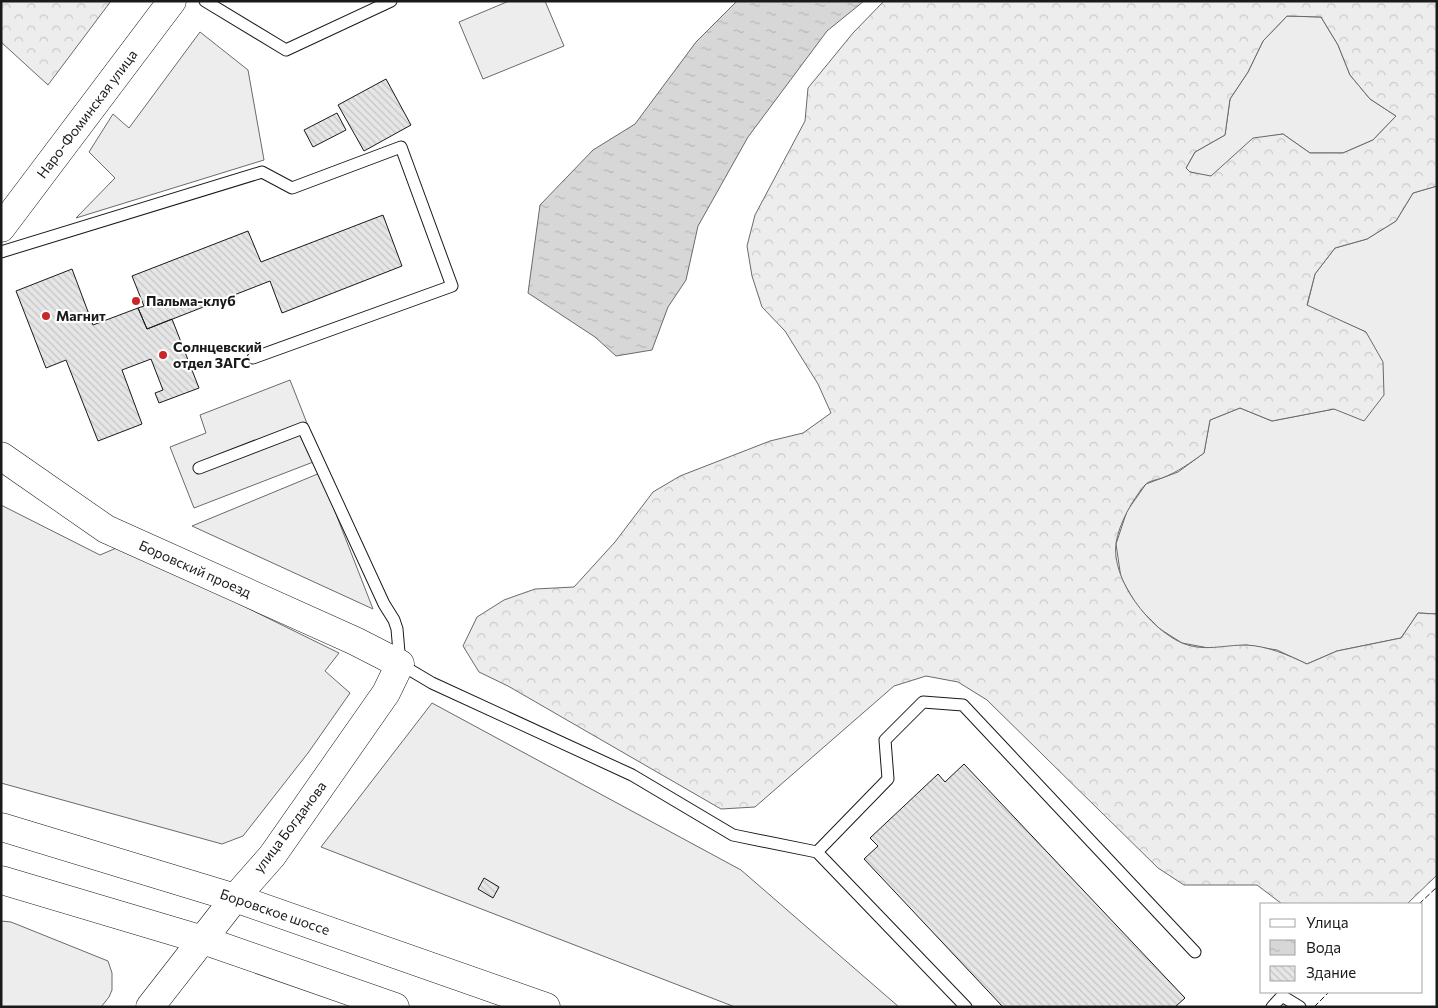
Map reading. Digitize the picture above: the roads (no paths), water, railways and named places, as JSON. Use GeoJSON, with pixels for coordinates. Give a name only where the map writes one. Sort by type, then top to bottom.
{"type":"FeatureCollection","features":[{"type":"Feature","properties":{"kind":"street","name":"Наро-Фоминская улица"},"geometry":{"type":"LineString","coordinates":[[1,228],[172,1]]}},
{"type":"Feature","properties":{"kind":"street","name":"Боровский проезд"},"geometry":{"type":"LineString","coordinates":[[1,456],[106,529],[355,641],[400,664]]}},
{"type":"Feature","properties":{"kind":"street","name":"улица Богданова"},"geometry":{"type":"LineString","coordinates":[[150,1007],[235,898],[272,856],[386,693],[400,664]]}},
{"type":"Feature","properties":{"kind":"street","name":"Боровское шоссе"},"geometry":{"type":"LineString","coordinates":[[1,827],[235,898],[546,1007]]}},
{"type":"Feature","properties":{"kind":"street"},"geometry":{"type":"LineString","coordinates":[[1,880],[203,940],[395,1007]]}},
{"type":"Feature","properties":{"kind":"lane"},"geometry":{"type":"LineString","coordinates":[[205,1],[286,50],[391,1]]}},
{"type":"Feature","properties":{"kind":"lane"},"geometry":{"type":"LineString","coordinates":[[1,252],[262,172],[292,188],[401,147],[452,286],[254,358]]}},
{"type":"Feature","properties":{"kind":"lane"},"geometry":{"type":"LineString","coordinates":[[199,468],[303,428],[376,586],[394,620],[400,664],[432,684],[632,775],[733,835],[817,852],[966,1007]]}},
{"type":"Feature","properties":{"kind":"lane"},"geometry":{"type":"LineString","coordinates":[[817,852],[888,779],[885,740],[923,702],[962,705],[1195,952]]}},
{"type":"Feature","properties":{"kind":"lane"},"geometry":{"type":"LineString","coordinates":[[1272,1007],[1282,996],[1300,1007]]}},
{"type":"Feature","properties":{"kind":"water"},"geometry":{"type":"Polygon","coordinates":[[[737,1],[864,1],[827,31],[748,137],[698,226],[686,280],[668,307],[652,350],[616,356],[595,337],[528,293],[540,205],[593,150],[635,124],[696,42],[737,1]]]}},
{"type":"Feature","properties":{"kind":"place","name":"Пальма-клуб"},"geometry":{"type":"Point","coordinates":[136,301]}},
{"type":"Feature","properties":{"kind":"place","name":"Магнит"},"geometry":{"type":"Point","coordinates":[46,316]}},
{"type":"Feature","properties":{"kind":"place","name":"Солнцевский отдел ЗАГС"},"geometry":{"type":"Point","coordinates":[163,355]}}]}
